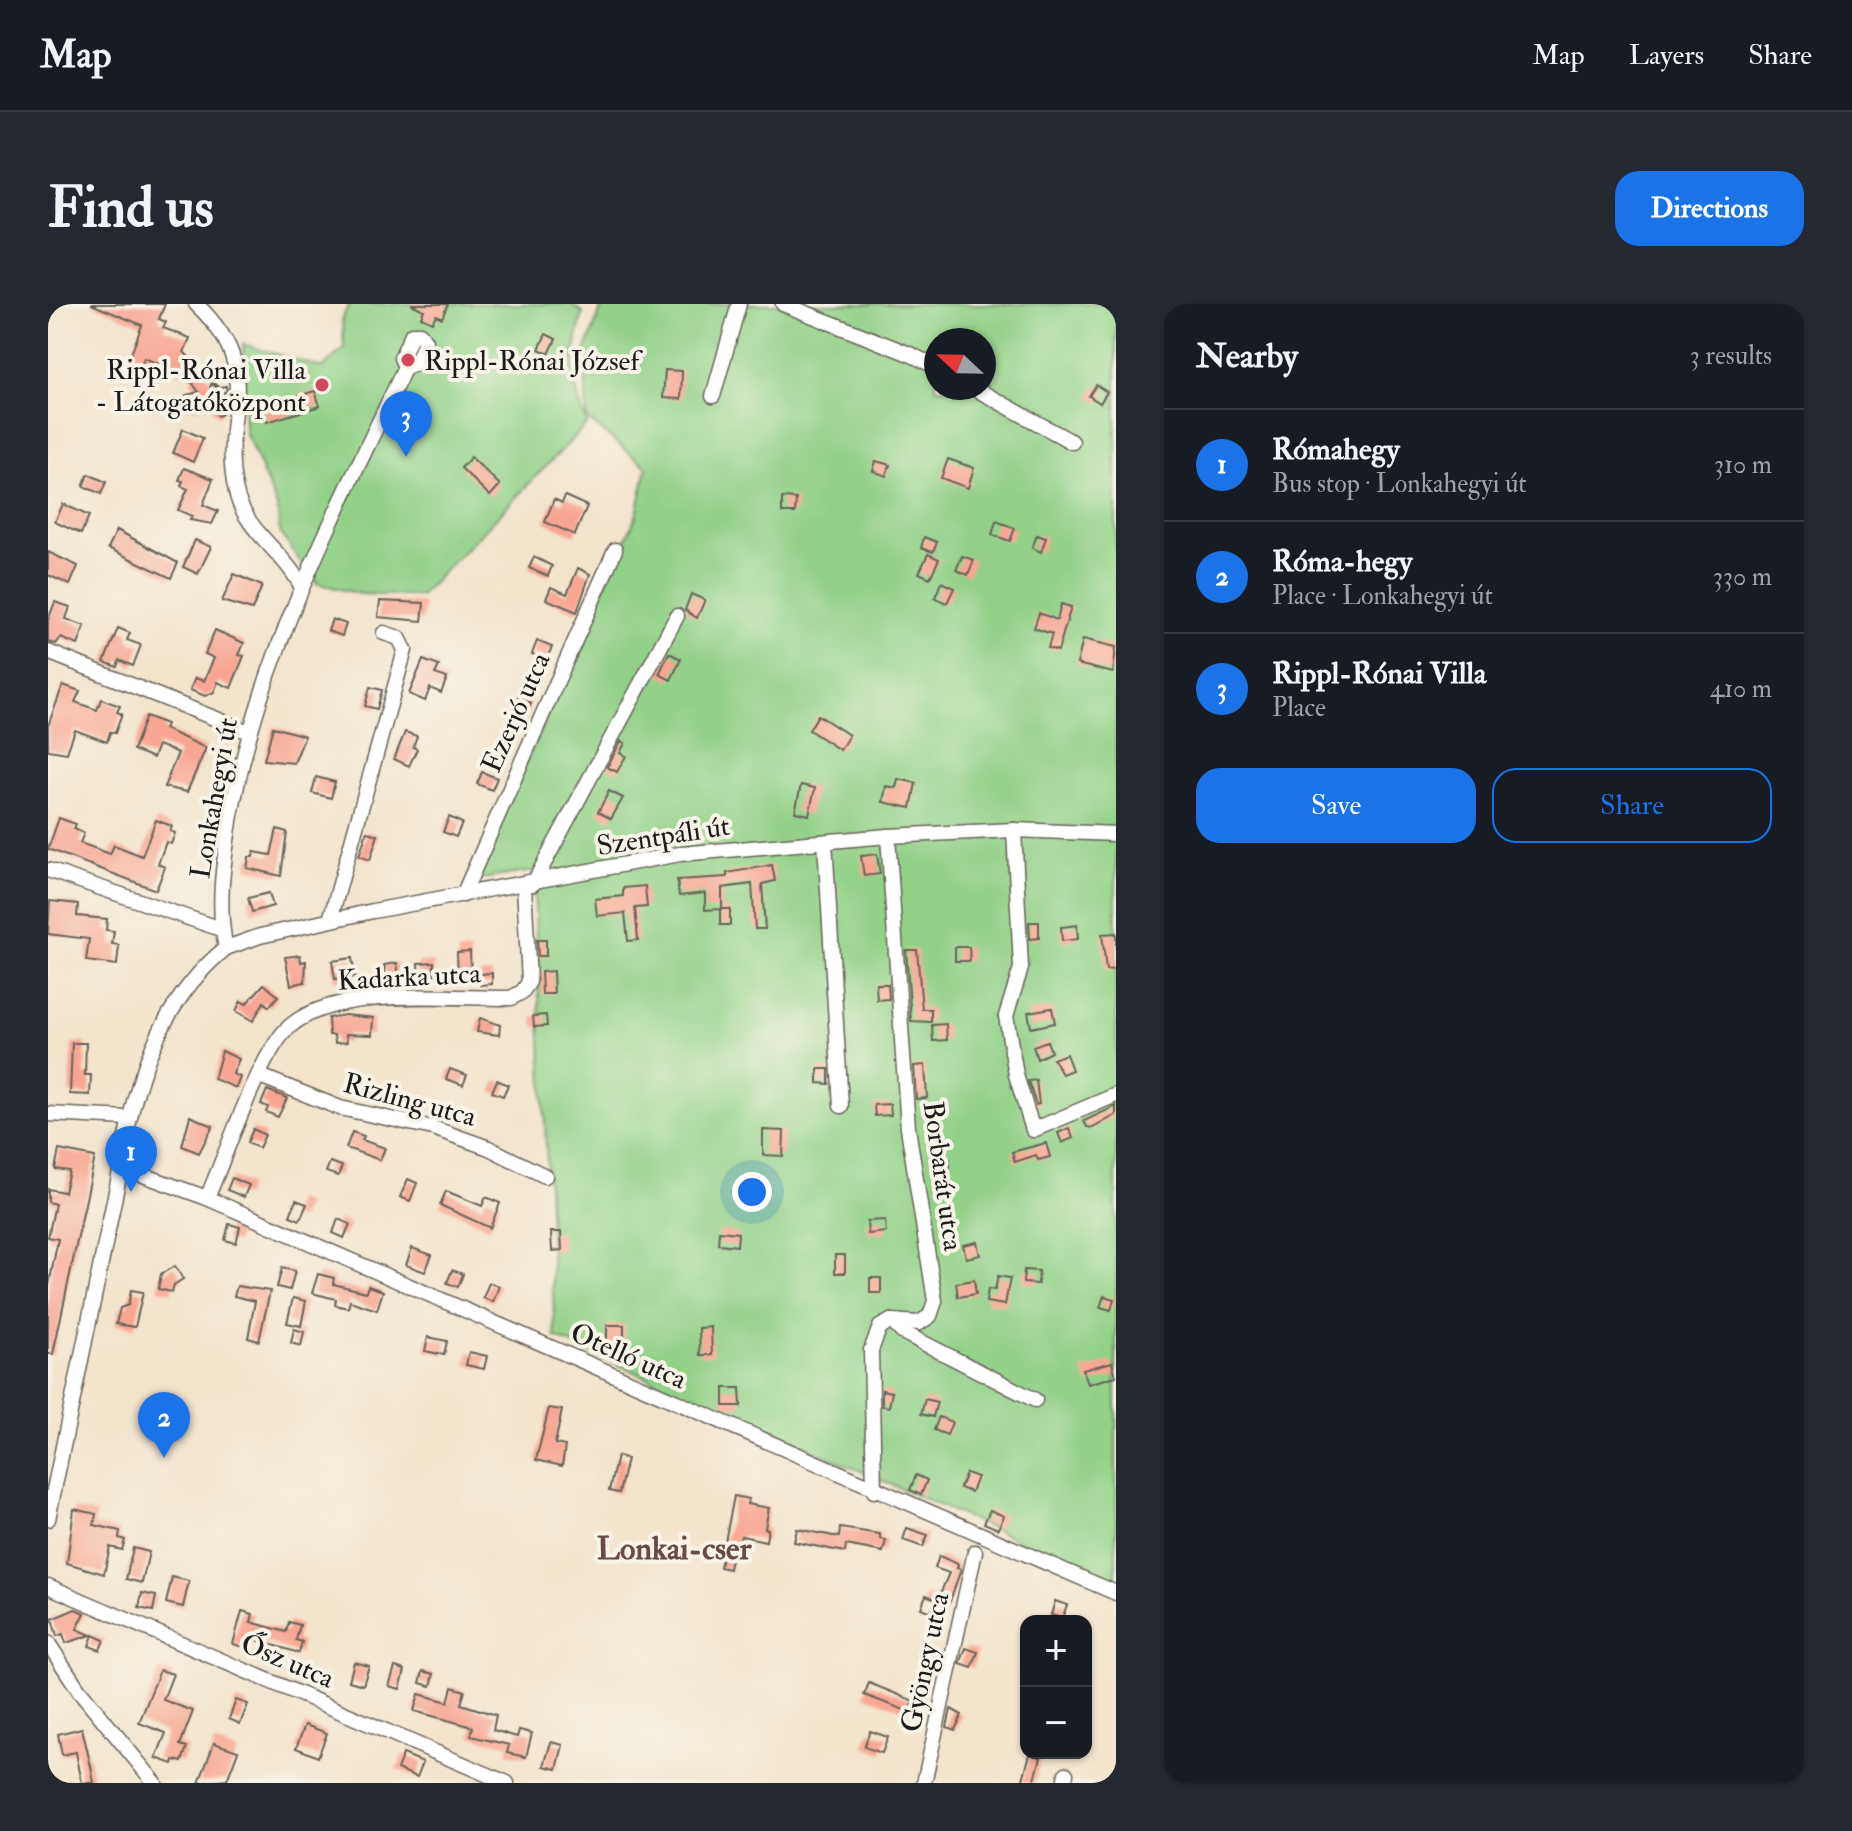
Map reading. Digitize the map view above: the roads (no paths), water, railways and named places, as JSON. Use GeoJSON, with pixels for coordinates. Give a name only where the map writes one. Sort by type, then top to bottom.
{"type":"FeatureCollection","features":[{"type":"Feature","properties":{"kind":"street"},"geometry":{"type":"LineString","coordinates":[[196,304],[227,337],[235,359],[237,405],[233,470],[236,494],[246,516],[301,586]]}},
{"type":"Feature","properties":{"kind":"street"},"geometry":{"type":"LineString","coordinates":[[713,396],[739,304]]}},
{"type":"Feature","properties":{"kind":"street"},"geometry":{"type":"LineString","coordinates":[[783,304],[924,361]]}},
{"type":"Feature","properties":{"kind":"street","name":"Lonkahegyi út"},"geometry":{"type":"LineString","coordinates":[[226,948],[221,929],[226,847],[249,732],[267,670],[301,586],[405,367]]}},
{"type":"Feature","properties":{"kind":"street"},"geometry":{"type":"LineString","coordinates":[[996,400],[1072,442]]}},
{"type":"Feature","properties":{"kind":"street","name":"Ezerjó utca"},"geometry":{"type":"LineString","coordinates":[[463,895],[615,550]]}},
{"type":"Feature","properties":{"kind":"street"},"geometry":{"type":"LineString","coordinates":[[528,885],[677,616]]}},
{"type":"Feature","properties":{"kind":"street"},"geometry":{"type":"LineString","coordinates":[[330,920],[405,650],[399,638],[384,633]]}},
{"type":"Feature","properties":{"kind":"street"},"geometry":{"type":"LineString","coordinates":[[48,652],[249,732]]}},
{"type":"Feature","properties":{"kind":"street"},"geometry":{"type":"LineString","coordinates":[[1014,830],[1021,968],[1006,1016],[1016,1075],[1033,1130],[1116,1095]]}},
{"type":"Feature","properties":{"kind":"street","name":"Szentpáli út"},"geometry":{"type":"LineString","coordinates":[[226,948],[260,936],[330,920],[680,854],[888,836],[1014,830],[1116,834]]}},
{"type":"Feature","properties":{"kind":"street","name":"Borbarát utca"},"geometry":{"type":"LineString","coordinates":[[888,836],[908,1128],[935,1301],[930,1316],[919,1323],[891,1321]]}},
{"type":"Feature","properties":{"kind":"street"},"geometry":{"type":"LineString","coordinates":[[825,842],[841,1106]]}},
{"type":"Feature","properties":{"kind":"street"},"geometry":{"type":"LineString","coordinates":[[48,870],[221,929]]}},
{"type":"Feature","properties":{"kind":"street","name":"Kadarka utca"},"geometry":{"type":"LineString","coordinates":[[207,1198],[274,1045],[303,1016],[325,1006],[371,1000],[511,998],[522,992],[529,982],[528,885]]}},
{"type":"Feature","properties":{"kind":"street"},"geometry":{"type":"LineString","coordinates":[[48,1519],[53,1472],[121,1167],[128,1118],[161,1031],[187,988],[226,948]]}},
{"type":"Feature","properties":{"kind":"street","name":"Rizling utca"},"geometry":{"type":"LineString","coordinates":[[260,1076],[340,1108],[433,1128],[489,1148],[545,1176]]}},
{"type":"Feature","properties":{"kind":"street"},"geometry":{"type":"LineString","coordinates":[[48,1114],[128,1118]]}},
{"type":"Feature","properties":{"kind":"street","name":"Otelló utca"},"geometry":{"type":"LineString","coordinates":[[121,1167],[207,1198],[874,1491],[1116,1593]]}},
{"type":"Feature","properties":{"kind":"street"},"geometry":{"type":"LineString","coordinates":[[874,1491],[871,1350],[873,1337],[880,1327],[891,1321],[902,1332],[1035,1400]]}},
{"type":"Feature","properties":{"kind":"street","name":"Gyöngy utca"},"geometry":{"type":"LineString","coordinates":[[924,1783],[975,1552]]}},
{"type":"Feature","properties":{"kind":"street","name":"Ősz utca"},"geometry":{"type":"LineString","coordinates":[[48,1586],[507,1783]]}},
{"type":"Feature","properties":{"kind":"street"},"geometry":{"type":"LineString","coordinates":[[49,1647],[79,1690],[155,1783]]}},
{"type":"Feature","properties":{"kind":"place","name":"Rippl-Rónai József"},"geometry":{"type":"Point","coordinates":[408,360]}},
{"type":"Feature","properties":{"kind":"place","name":"Rippl-Rónai Villa - Látogatóközpont"},"geometry":{"type":"Point","coordinates":[322,385]}},
{"type":"Feature","properties":{"kind":"place","name":"Rippl-Rónai Villa"},"geometry":{"type":"Point","coordinates":[406,457]}},
{"type":"Feature","properties":{"kind":"place","name":"Rómahegy"},"geometry":{"type":"Point","coordinates":[131,1192]}},
{"type":"Feature","properties":{"kind":"place","name":"Róma-hegy"},"geometry":{"type":"Point","coordinates":[164,1458]}},
{"type":"Feature","properties":{"kind":"district","name":"Lonkai-cser"},"geometry":{"type":"Point","coordinates":[674,1548]}}]}
